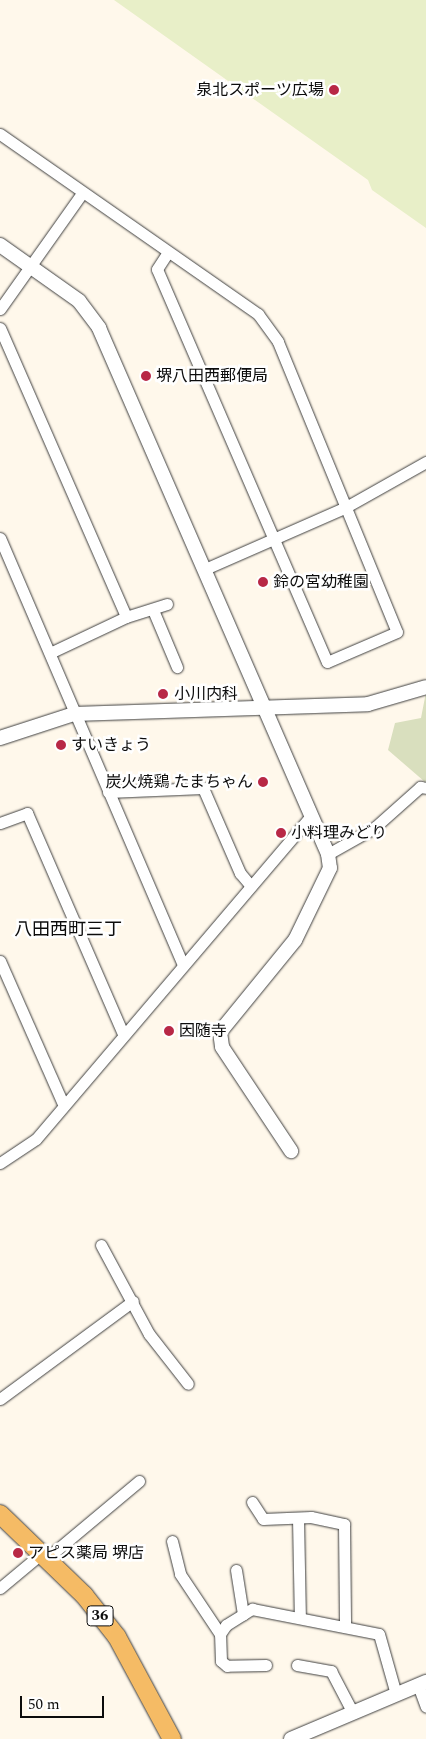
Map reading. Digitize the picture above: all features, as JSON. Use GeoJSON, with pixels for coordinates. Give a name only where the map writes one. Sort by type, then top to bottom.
{"type":"FeatureCollection","features":[{"type":"Feature","properties":{"kind":"main road","name":"36"},"geometry":{"type":"LineString","coordinates":[[0,1514],[84,1595],[116,1637],[172,1739]]}},
{"type":"Feature","properties":{"kind":"street"},"geometry":{"type":"LineString","coordinates":[[0,134],[258,314],[267,325],[278,342],[397,632],[327,662],[157,269],[168,252]]}},
{"type":"Feature","properties":{"kind":"street"},"geometry":{"type":"LineString","coordinates":[[0,309],[29,265],[82,193]]}},
{"type":"Feature","properties":{"kind":"street"},"geometry":{"type":"LineString","coordinates":[[0,245],[80,301],[99,328],[206,569],[328,854],[330,868],[295,940],[220,1032],[222,1047],[291,1150]]}},
{"type":"Feature","properties":{"kind":"street"},"geometry":{"type":"LineString","coordinates":[[0,328],[126,617]]}},
{"type":"Feature","properties":{"kind":"street"},"geometry":{"type":"LineString","coordinates":[[206,569],[346,507],[426,462]]}},
{"type":"Feature","properties":{"kind":"street"},"geometry":{"type":"LineString","coordinates":[[0,538],[183,965]]}},
{"type":"Feature","properties":{"kind":"street"},"geometry":{"type":"LineString","coordinates":[[50,653],[126,617],[153,610],[166,604]]}},
{"type":"Feature","properties":{"kind":"street"},"geometry":{"type":"LineString","coordinates":[[153,610],[177,668]]}},
{"type":"Feature","properties":{"kind":"street"},"geometry":{"type":"LineString","coordinates":[[0,738],[74,714],[368,704],[426,687]]}},
{"type":"Feature","properties":{"kind":"street"},"geometry":{"type":"LineString","coordinates":[[328,854],[374,828],[420,787],[426,788]]}},
{"type":"Feature","properties":{"kind":"street"},"geometry":{"type":"LineString","coordinates":[[108,792],[203,788],[240,874],[251,886]]}},
{"type":"Feature","properties":{"kind":"street"},"geometry":{"type":"LineString","coordinates":[[0,823],[27,813],[123,1034]]}},
{"type":"Feature","properties":{"kind":"street"},"geometry":{"type":"LineString","coordinates":[[0,1163],[36,1139],[123,1034],[311,816]]}},
{"type":"Feature","properties":{"kind":"street"},"geometry":{"type":"LineString","coordinates":[[0,961],[64,1106]]}},
{"type":"Feature","properties":{"kind":"street"},"geometry":{"type":"LineString","coordinates":[[101,1245],[133,1301],[149,1334],[188,1384]]}},
{"type":"Feature","properties":{"kind":"street"},"geometry":{"type":"LineString","coordinates":[[0,1399],[133,1301]]}},
{"type":"Feature","properties":{"kind":"street"},"geometry":{"type":"LineString","coordinates":[[0,1588],[45,1556],[139,1481]]}},
{"type":"Feature","properties":{"kind":"street"},"geometry":{"type":"LineString","coordinates":[[252,1502],[263,1519],[298,1518],[344,1524],[344,1627]]}},
{"type":"Feature","properties":{"kind":"street"},"geometry":{"type":"LineString","coordinates":[[298,1518],[300,1618]]}},
{"type":"Feature","properties":{"kind":"street"},"geometry":{"type":"LineString","coordinates":[[172,1541],[180,1574],[220,1634],[221,1660],[227,1666],[266,1665]]}},
{"type":"Feature","properties":{"kind":"street"},"geometry":{"type":"LineString","coordinates":[[236,1570],[243,1614]]}},
{"type":"Feature","properties":{"kind":"street"},"geometry":{"type":"LineString","coordinates":[[220,1634],[226,1625],[252,1609],[379,1634],[396,1694]]}},
{"type":"Feature","properties":{"kind":"street"},"geometry":{"type":"LineString","coordinates":[[297,1665],[331,1671],[353,1712]]}},
{"type":"Feature","properties":{"kind":"street"},"geometry":{"type":"LineString","coordinates":[[291,1739],[422,1683],[426,1707]]}},
{"type":"Feature","properties":{"kind":"green space","name":"泉北スポーツ広場"},"geometry":{"type":"Polygon","coordinates":[[[114,0],[426,0],[426,228],[372,190],[368,180],[114,0]]]}},
{"type":"Feature","properties":{"kind":"green space"},"geometry":{"type":"Polygon","coordinates":[[[426,692],[425,782],[388,750],[395,723],[421,718],[426,692]]]}},
{"type":"Feature","properties":{"kind":"place","name":"泉北スポーツ広場"},"geometry":{"type":"Point","coordinates":[334,90]}},
{"type":"Feature","properties":{"kind":"place","name":"堺八田西郵便局"},"geometry":{"type":"Point","coordinates":[146,376]}},
{"type":"Feature","properties":{"kind":"place","name":"鈴の宮幼稚園"},"geometry":{"type":"Point","coordinates":[263,582]}},
{"type":"Feature","properties":{"kind":"place","name":"小川内科"},"geometry":{"type":"Point","coordinates":[163,694]}},
{"type":"Feature","properties":{"kind":"place","name":"すいきょう"},"geometry":{"type":"Point","coordinates":[61,745]}},
{"type":"Feature","properties":{"kind":"place","name":"炭火焼鶏 たまちゃん"},"geometry":{"type":"Point","coordinates":[263,782]}},
{"type":"Feature","properties":{"kind":"place","name":"小料理みどり"},"geometry":{"type":"Point","coordinates":[281,833]}},
{"type":"Feature","properties":{"kind":"place","name":"因随寺"},"geometry":{"type":"Point","coordinates":[169,1031]}},
{"type":"Feature","properties":{"kind":"place","name":"アピス薬局 堺店"},"geometry":{"type":"Point","coordinates":[18,1553]}},
{"type":"Feature","properties":{"kind":"district","name":"八田西町三丁"},"geometry":{"type":"Point","coordinates":[68,930]}}]}
